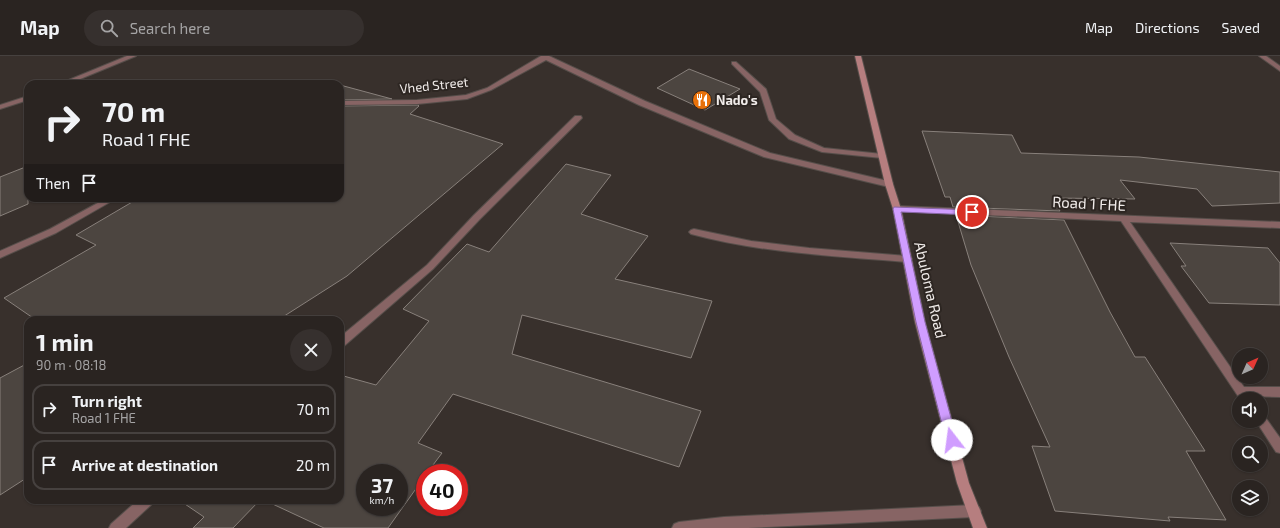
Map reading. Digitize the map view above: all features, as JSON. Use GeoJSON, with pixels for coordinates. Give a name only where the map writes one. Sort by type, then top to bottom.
{"type":"FeatureCollection","features":[{"type":"Feature","properties":{"kind":"street"},"geometry":{"type":"LineString","coordinates":[[72,80],[133,56]]}},
{"type":"Feature","properties":{"kind":"street"},"geometry":{"type":"LineString","coordinates":[[545,56],[642,103],[767,155],[889,184]]}},
{"type":"Feature","properties":{"kind":"street","name":"Vhed Street"},"geometry":{"type":"LineString","coordinates":[[344,103],[417,102],[467,97],[489,89],[545,56]]}},
{"type":"Feature","properties":{"kind":"street","name":"Abuloma Road"},"geometry":{"type":"LineString","coordinates":[[858,56],[889,184],[897,209],[922,330],[963,483],[980,528]]}},
{"type":"Feature","properties":{"kind":"street"},"geometry":{"type":"LineString","coordinates":[[1262,56],[1280,69]]}},
{"type":"Feature","properties":{"kind":"street"},"geometry":{"type":"LineString","coordinates":[[734,63],[763,91],[773,120],[792,137],[822,150],[882,156]]}},
{"type":"Feature","properties":{"kind":"street"},"geometry":{"type":"LineString","coordinates":[[0,107],[24,99]]}},
{"type":"Feature","properties":{"kind":"street"},"geometry":{"type":"LineString","coordinates":[[344,340],[430,267],[476,217],[578,118]]}},
{"type":"Feature","properties":{"kind":"street"},"geometry":{"type":"LineString","coordinates":[[0,255],[53,231],[107,202]]}},
{"type":"Feature","properties":{"kind":"street","name":"Road 1 FHE"},"geometry":{"type":"LineString","coordinates":[[897,209],[1280,225]]}},
{"type":"Feature","properties":{"kind":"street"},"geometry":{"type":"LineString","coordinates":[[1124,219],[1242,392]]}},
{"type":"Feature","properties":{"kind":"street"},"geometry":{"type":"LineString","coordinates":[[694,232],[751,244],[809,251],[907,259]]}},
{"type":"Feature","properties":{"kind":"street"},"geometry":{"type":"LineString","coordinates":[[1268,393],[1280,392]]}},
{"type":"Feature","properties":{"kind":"street"},"geometry":{"type":"LineString","coordinates":[[1266,428],[1280,448]]}},
{"type":"Feature","properties":{"kind":"street"},"geometry":{"type":"LineString","coordinates":[[116,528],[143,504]]}},
{"type":"Feature","properties":{"kind":"street"},"geometry":{"type":"LineString","coordinates":[[679,528],[724,523],[974,511]]}},
{"type":"Feature","properties":{"kind":"building","name":"Nado's"},"geometry":{"type":"Polygon","coordinates":[[[689,69],[740,89],[705,110],[657,88],[689,69]]]}},
{"type":"Feature","properties":{"kind":"building"},"geometry":{"type":"Polygon","coordinates":[[[344,86],[392,99],[344,100],[344,86]]]}},
{"type":"Feature","properties":{"kind":"building"},"geometry":{"type":"Polygon","coordinates":[[[418,105],[419,106],[410,114],[503,144],[347,276],[284,316],[30,316],[4,298],[96,245],[76,235],[132,202],[344,202],[344,106],[418,105]]]}},
{"type":"Feature","properties":{"kind":"building"},"geometry":{"type":"Polygon","coordinates":[[[922,131],[1012,135],[1021,153],[1139,157],[1280,172],[1280,203],[1212,206],[1197,189],[1120,180],[1135,199],[1053,198],[1060,211],[953,207],[950,197],[945,197],[922,131]]]}},
{"type":"Feature","properties":{"kind":"building"},"geometry":{"type":"Polygon","coordinates":[[[566,164],[611,175],[581,214],[648,236],[615,279],[712,301],[691,358],[522,315],[512,354],[701,411],[679,467],[453,394],[418,443],[442,453],[434,464],[416,464],[416,489],[408,500],[408,464],[356,464],[356,516],[397,516],[388,528],[324,528],[273,504],[344,504],[344,376],[376,385],[429,321],[403,309],[467,244],[489,252],[566,164]]]}},
{"type":"Feature","properties":{"kind":"building"},"geometry":{"type":"Polygon","coordinates":[[[24,168],[24,202],[28,202],[28,204],[0,216],[0,177],[24,168]]]}},
{"type":"Feature","properties":{"kind":"building"},"geometry":{"type":"Polygon","coordinates":[[[956,215],[1064,220],[1110,312],[1135,357],[1145,357],[1205,451],[1186,451],[1226,520],[1168,517],[1170,521],[1055,511],[1032,446],[1050,447],[1009,357],[971,265],[956,215]]]}},
{"type":"Feature","properties":{"kind":"building"},"geometry":{"type":"Polygon","coordinates":[[[1170,243],[1268,248],[1280,263],[1280,305],[1209,303],[1181,266],[1186,266],[1170,243]]]}},
{"type":"Feature","properties":{"kind":"building"},"geometry":{"type":"Polygon","coordinates":[[[24,365],[24,480],[0,495],[0,378],[24,365]]]}},
{"type":"Feature","properties":{"kind":"building"},"geometry":{"type":"Polygon","coordinates":[[[185,504],[256,504],[233,528],[193,528],[204,517],[185,504]]]}},
{"type":"Feature","properties":{"kind":"place","name":"Nado's"},"geometry":{"type":"Point","coordinates":[702,100]}},
{"type":"Feature","properties":{"kind":"route"},"geometry":{"type":"LineString","coordinates":[[952,440],[920,322],[897,209],[972,212]]}}]}
